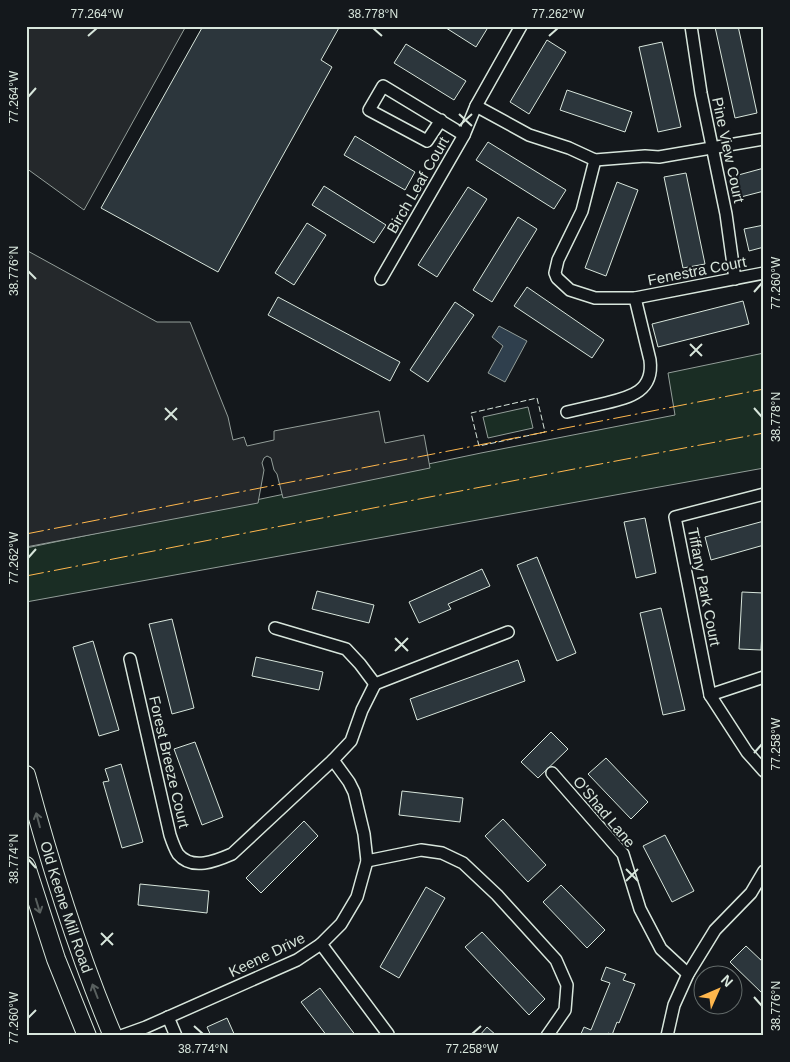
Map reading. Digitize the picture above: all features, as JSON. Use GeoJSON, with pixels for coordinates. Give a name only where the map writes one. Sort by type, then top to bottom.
{"type":"FeatureCollection","features":[{"type":"Feature","properties":{"kind":"main road","name":"Old Keene Mill Road"},"geometry":{"type":"LineString","coordinates":[[26,775],[68,918],[113,1036]]}},
{"type":"Feature","properties":{"kind":"main road","name":"Old Keene Mill Road"},"geometry":{"type":"LineString","coordinates":[[26,866],[56,959],[87,1036]]}},
{"type":"Feature","properties":{"kind":"street","name":"Birch Leaf Court"},"geometry":{"type":"LineString","coordinates":[[381,279],[464,135],[476,106],[521,26]]}},
{"type":"Feature","properties":{"kind":"street","name":"Pine View Court"},"geometry":{"type":"LineString","coordinates":[[691,26],[701,93],[726,214],[735,279]]}},
{"type":"Feature","properties":{"kind":"street"},"geometry":{"type":"LineString","coordinates":[[441,120],[428,141],[369,110],[383,86],[441,120],[464,135]]}},
{"type":"Feature","properties":{"kind":"street"},"geometry":{"type":"LineString","coordinates":[[476,106],[529,135],[568,148],[595,160],[645,156],[659,157],[764,140]]}},
{"type":"Feature","properties":{"kind":"street","name":"Fenestra Court"},"geometry":{"type":"LineString","coordinates":[[595,160],[582,211],[558,260],[556,273],[558,278],[570,290],[595,298],[635,298],[764,273]]}},
{"type":"Feature","properties":{"kind":"street","name":"Fenestra Court"},"geometry":{"type":"LineString","coordinates":[[567,412],[629,398],[641,390],[649,379],[651,370],[650,360],[635,298]]}},
{"type":"Feature","properties":{"kind":"street","name":"Tiffany Park Court"},"geometry":{"type":"LineString","coordinates":[[764,494],[675,517],[710,695],[747,752],[764,771]]}},
{"type":"Feature","properties":{"kind":"street"},"geometry":{"type":"LineString","coordinates":[[275,628],[346,649],[375,684]]}},
{"type":"Feature","properties":{"kind":"street"},"geometry":{"type":"LineString","coordinates":[[333,760],[351,740],[362,710],[375,684],[508,632]]}},
{"type":"Feature","properties":{"kind":"street","name":"Forest Breeze Court"},"geometry":{"type":"LineString","coordinates":[[130,659],[170,835],[178,854],[188,862],[200,864],[217,861],[232,854],[333,760]]}},
{"type":"Feature","properties":{"kind":"street"},"geometry":{"type":"LineString","coordinates":[[710,695],[764,677]]}},
{"type":"Feature","properties":{"kind":"street","name":"Keene Drive"},"geometry":{"type":"LineString","coordinates":[[121,1036],[298,960],[322,944],[347,915],[361,886],[367,861],[364,834],[354,792],[333,760]]}},
{"type":"Feature","properties":{"kind":"street","name":"O'Shad Lane"},"geometry":{"type":"LineString","coordinates":[[552,773],[623,854],[640,909],[661,949],[688,974]]}},
{"type":"Feature","properties":{"kind":"street"},"geometry":{"type":"LineString","coordinates":[[367,861],[421,850],[442,853],[463,863],[497,895],[556,960],[567,985],[565,1010],[547,1036]]}},
{"type":"Feature","properties":{"kind":"street"},"geometry":{"type":"LineString","coordinates":[[667,1036],[674,1005],[688,974],[715,930],[751,892],[764,871]]}},
{"type":"Feature","properties":{"kind":"street"},"geometry":{"type":"LineString","coordinates":[[322,944],[388,1034]]}},
{"type":"Feature","properties":{"kind":"street"},"geometry":{"type":"LineString","coordinates":[[168,1017],[176,1036]]}},
{"type":"Feature","properties":{"kind":"green space"},"geometry":{"type":"Polygon","coordinates":[[[764,353],[764,468],[26,602],[26,548],[481,453],[675,415],[668,373],[764,353]]]}},
{"type":"Feature","properties":{"kind":"green space"},"geometry":{"type":"Polygon","coordinates":[[[528,407],[533,428],[488,438],[483,417],[528,407]]]}},
{"type":"Feature","properties":{"kind":"shaded area"},"geometry":{"type":"Polygon","coordinates":[[[26,26],[186,26],[84,210],[26,168],[26,26]]]}},
{"type":"Feature","properties":{"kind":"shaded area"},"geometry":{"type":"Polygon","coordinates":[[[26,250],[157,322],[190,322],[228,417],[233,440],[244,437],[247,446],[274,440],[274,431],[379,411],[385,443],[424,435],[430,468],[283,498],[271,458],[267,456],[262,463],[264,470],[258,503],[26,547],[26,250]]]}},
{"type":"Feature","properties":{"kind":"water"},"geometry":{"type":"Polygon","coordinates":[[[499,326],[527,341],[505,382],[488,373],[503,346],[492,337],[499,326]]]}},
{"type":"Feature","properties":{"kind":"building"},"geometry":{"type":"Polygon","coordinates":[[[203,26],[340,26],[321,60],[332,67],[218,272],[101,208],[203,26]]]}},
{"type":"Feature","properties":{"kind":"building"},"geometry":{"type":"Polygon","coordinates":[[[443,26],[483,26],[487,29],[476,47],[443,26]]]}},
{"type":"Feature","properties":{"kind":"building"},"geometry":{"type":"Polygon","coordinates":[[[738,26],[757,113],[735,118],[715,27],[738,26]]]}},
{"type":"Feature","properties":{"kind":"building"},"geometry":{"type":"Polygon","coordinates":[[[547,40],[566,52],[529,114],[510,102],[547,40]]]}},
{"type":"Feature","properties":{"kind":"building"},"geometry":{"type":"Polygon","coordinates":[[[662,42],[681,127],[658,132],[639,47],[662,42]]]}},
{"type":"Feature","properties":{"kind":"building"},"geometry":{"type":"Polygon","coordinates":[[[406,44],[466,81],[454,100],[394,63],[406,44]]]}},
{"type":"Feature","properties":{"kind":"building"},"geometry":{"type":"Polygon","coordinates":[[[567,90],[632,112],[625,132],[560,110],[567,90]]]}},
{"type":"Feature","properties":{"kind":"building"},"geometry":{"type":"Polygon","coordinates":[[[355,136],[415,172],[405,190],[344,155],[355,136]]]}},
{"type":"Feature","properties":{"kind":"building"},"geometry":{"type":"Polygon","coordinates":[[[488,142],[566,190],[554,209],[476,160],[488,142]]]}},
{"type":"Feature","properties":{"kind":"building"},"geometry":{"type":"Polygon","coordinates":[[[764,168],[764,191],[737,198],[731,177],[764,168]]]}},
{"type":"Feature","properties":{"kind":"building"},"geometry":{"type":"Polygon","coordinates":[[[686,173],[705,264],[683,268],[664,177],[686,173]]]}},
{"type":"Feature","properties":{"kind":"building"},"geometry":{"type":"Polygon","coordinates":[[[617,182],[638,190],[606,276],[585,268],[617,182]]]}},
{"type":"Feature","properties":{"kind":"building"},"geometry":{"type":"Polygon","coordinates":[[[324,186],[386,225],[374,243],[312,205],[324,186]]]}},
{"type":"Feature","properties":{"kind":"building"},"geometry":{"type":"Polygon","coordinates":[[[468,187],[487,199],[437,277],[418,265],[468,187]]]}},
{"type":"Feature","properties":{"kind":"building"},"geometry":{"type":"Polygon","coordinates":[[[518,217],[537,229],[492,302],[473,290],[518,217]]]}},
{"type":"Feature","properties":{"kind":"building"},"geometry":{"type":"Polygon","coordinates":[[[307,223],[326,235],[294,285],[275,273],[307,223]]]}},
{"type":"Feature","properties":{"kind":"building"},"geometry":{"type":"Polygon","coordinates":[[[764,225],[764,247],[749,251],[744,229],[764,225]]]}},
{"type":"Feature","properties":{"kind":"building"},"geometry":{"type":"Polygon","coordinates":[[[527,287],[604,340],[592,358],[514,306],[527,287]]]}},
{"type":"Feature","properties":{"kind":"building"},"geometry":{"type":"Polygon","coordinates":[[[278,297],[400,362],[390,381],[268,315],[278,297]]]}},
{"type":"Feature","properties":{"kind":"building"},"geometry":{"type":"Polygon","coordinates":[[[743,301],[749,324],[658,347],[652,324],[743,301]]]}},
{"type":"Feature","properties":{"kind":"building"},"geometry":{"type":"Polygon","coordinates":[[[455,302],[474,315],[428,382],[410,370],[455,302]]]}},
{"type":"Feature","properties":{"kind":"building"},"geometry":{"type":"Polygon","coordinates":[[[645,518],[656,573],[636,578],[624,522],[645,518]]]}},
{"type":"Feature","properties":{"kind":"building"},"geometry":{"type":"Polygon","coordinates":[[[764,521],[764,545],[711,560],[705,537],[764,521]]]}},
{"type":"Feature","properties":{"kind":"building"},"geometry":{"type":"Polygon","coordinates":[[[537,557],[576,653],[557,661],[517,565],[537,557]]]}},
{"type":"Feature","properties":{"kind":"building"},"geometry":{"type":"Polygon","coordinates":[[[482,569],[490,586],[448,604],[451,609],[419,623],[409,602],[482,569]]]}},
{"type":"Feature","properties":{"kind":"building"},"geometry":{"type":"Polygon","coordinates":[[[317,591],[374,605],[369,623],[312,609],[317,591]]]}},
{"type":"Feature","properties":{"kind":"building"},"geometry":{"type":"Polygon","coordinates":[[[742,592],[764,593],[761,650],[739,649],[742,592]]]}},
{"type":"Feature","properties":{"kind":"building"},"geometry":{"type":"Polygon","coordinates":[[[661,608],[685,710],[663,715],[640,613],[661,608]]]}},
{"type":"Feature","properties":{"kind":"building"},"geometry":{"type":"Polygon","coordinates":[[[172,619],[194,708],[172,714],[149,624],[172,619]]]}},
{"type":"Feature","properties":{"kind":"building"},"geometry":{"type":"Polygon","coordinates":[[[93,641],[119,730],[99,736],[73,647],[93,641]]]}},
{"type":"Feature","properties":{"kind":"building"},"geometry":{"type":"Polygon","coordinates":[[[256,657],[323,672],[319,690],[252,676],[256,657]]]}},
{"type":"Feature","properties":{"kind":"building"},"geometry":{"type":"Polygon","coordinates":[[[518,660],[525,681],[417,720],[410,699],[518,660]]]}},
{"type":"Feature","properties":{"kind":"building"},"geometry":{"type":"Polygon","coordinates":[[[551,732],[568,749],[538,778],[521,762],[551,732]]]}},
{"type":"Feature","properties":{"kind":"building"},"geometry":{"type":"Polygon","coordinates":[[[195,742],[223,817],[202,825],[174,749],[195,742]]]}},
{"type":"Feature","properties":{"kind":"building"},"geometry":{"type":"Polygon","coordinates":[[[606,758],[648,802],[631,819],[588,774],[606,758]]]}},
{"type":"Feature","properties":{"kind":"building"},"geometry":{"type":"Polygon","coordinates":[[[121,764],[143,842],[122,848],[103,782],[109,781],[105,769],[121,764]]]}},
{"type":"Feature","properties":{"kind":"building"},"geometry":{"type":"Polygon","coordinates":[[[402,791],[463,798],[460,822],[399,815],[402,791]]]}},
{"type":"Feature","properties":{"kind":"building"},"geometry":{"type":"Polygon","coordinates":[[[503,819],[546,865],[528,882],[485,836],[503,819]]]}},
{"type":"Feature","properties":{"kind":"building"},"geometry":{"type":"Polygon","coordinates":[[[304,821],[318,836],[261,893],[246,878],[304,821]]]}},
{"type":"Feature","properties":{"kind":"building"},"geometry":{"type":"Polygon","coordinates":[[[665,835],[694,891],[672,902],[643,846],[665,835]]]}},
{"type":"Feature","properties":{"kind":"building"},"geometry":{"type":"Polygon","coordinates":[[[140,884],[209,891],[207,913],[138,905],[140,884]]]}},
{"type":"Feature","properties":{"kind":"building"},"geometry":{"type":"Polygon","coordinates":[[[561,885],[605,930],[587,948],[543,902],[561,885]]]}},
{"type":"Feature","properties":{"kind":"building"},"geometry":{"type":"Polygon","coordinates":[[[426,887],[445,898],[399,978],[380,967],[426,887]]]}},
{"type":"Feature","properties":{"kind":"building"},"geometry":{"type":"Polygon","coordinates":[[[482,932],[545,999],[529,1015],[465,947],[482,932]]]}},
{"type":"Feature","properties":{"kind":"building"},"geometry":{"type":"Polygon","coordinates":[[[746,946],[764,963],[764,995],[742,974],[742,964],[732,964],[730,962],[746,946]]]}},
{"type":"Feature","properties":{"kind":"building"},"geometry":{"type":"Polygon","coordinates":[[[606,967],[626,974],[623,980],[635,984],[612,1035],[608,1033],[607,1036],[580,1036],[584,1027],[591,1030],[610,983],[601,980],[606,967]]]}},
{"type":"Feature","properties":{"kind":"building"},"geometry":{"type":"Polygon","coordinates":[[[320,988],[356,1036],[327,1036],[301,1002],[320,988]]]}},
{"type":"Feature","properties":{"kind":"building"},"geometry":{"type":"Polygon","coordinates":[[[227,1018],[235,1036],[211,1036],[207,1027],[227,1018]]]}},
{"type":"Feature","properties":{"kind":"building"},"geometry":{"type":"Polygon","coordinates":[[[487,1027],[497,1036],[479,1036],[487,1027]]]}},
{"type":"Feature","properties":{"kind":"fence"},"geometry":{"type":"LineString","coordinates":[[537,398],[545,432],[479,446],[471,413],[537,398]]}},
{"type":"Feature","properties":{"kind":"power"},"geometry":{"type":"LineString","coordinates":[[26,534],[764,389]]}},
{"type":"Feature","properties":{"kind":"power"},"geometry":{"type":"LineString","coordinates":[[26,576],[764,433]]}}]}
